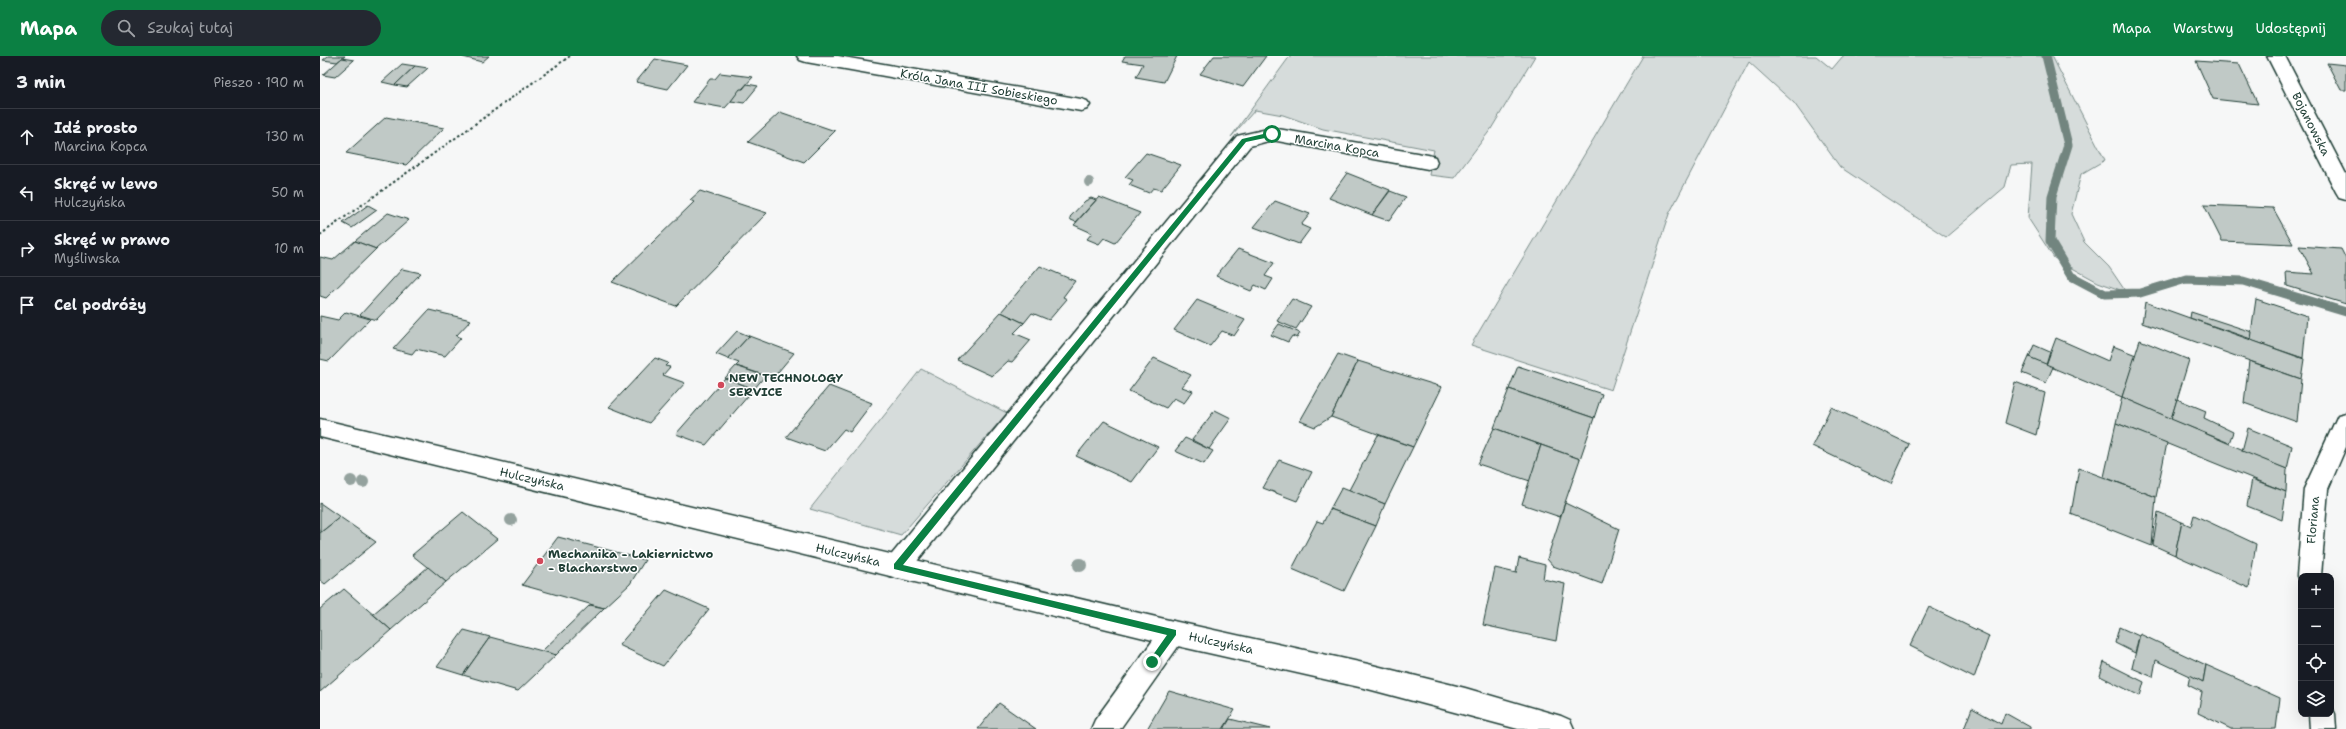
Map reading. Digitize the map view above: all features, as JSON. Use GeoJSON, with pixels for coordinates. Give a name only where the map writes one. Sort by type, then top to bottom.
{"type":"FeatureCollection","features":[{"type":"Feature","properties":{"kind":"street","name":"Króla Jana III Sobieskiego"},"geometry":{"type":"LineString","coordinates":[[806,56],[1081,105]]}},
{"type":"Feature","properties":{"kind":"street","name":"Bojanowska"},"geometry":{"type":"LineString","coordinates":[[2276,56],[2346,192]]}},
{"type":"Feature","properties":{"kind":"street","name":"Marcina Kopca"},"geometry":{"type":"LineString","coordinates":[[897,567],[1244,141],[1272,134],[1428,162]]}},
{"type":"Feature","properties":{"kind":"street","name":"Floriana"},"geometry":{"type":"LineString","coordinates":[[2309,573],[2316,489],[2346,422]]}},
{"type":"Feature","properties":{"kind":"street","name":"Hulczyńska"},"geometry":{"type":"LineString","coordinates":[[320,428],[1173,633],[1401,686],[1520,716],[1561,729]]}},
{"type":"Feature","properties":{"kind":"street"},"geometry":{"type":"LineString","coordinates":[[1104,729],[1173,633]]}},
{"type":"Feature","properties":{"kind":"street"},"geometry":{"type":"LineString","coordinates":[[2322,717],[2324,729]]}},
{"type":"Feature","properties":{"kind":"path"},"geometry":{"type":"LineString","coordinates":[[320,235],[570,56]]}},
{"type":"Feature","properties":{"kind":"shaded area"},"geometry":{"type":"Polygon","coordinates":[[[1290,56],[1535,56],[1491,129],[1454,178],[1429,175],[1434,150],[1323,129],[1283,115],[1255,110],[1231,137],[1290,56]]]}},
{"type":"Feature","properties":{"kind":"shaded area"},"geometry":{"type":"Polygon","coordinates":[[[1643,56],[1816,56],[1832,69],[1843,56],[2052,56],[2105,160],[2081,174],[2071,214],[2084,242],[2109,267],[2126,292],[2098,282],[2054,258],[2028,218],[2032,164],[2011,165],[2005,187],[1946,237],[1840,167],[1794,103],[1749,62],[1669,214],[1611,390],[1471,345],[1643,56]]]}},
{"type":"Feature","properties":{"kind":"shaded area"},"geometry":{"type":"Polygon","coordinates":[[[921,369],[1007,413],[901,535],[810,509],[921,369]]]}},
{"type":"Feature","properties":{"kind":"building"},"geometry":{"type":"Polygon","coordinates":[[[328,56],[345,56],[337,62],[323,60],[328,56]]]}},
{"type":"Feature","properties":{"kind":"building"},"geometry":{"type":"Polygon","coordinates":[[[489,56],[482,62],[463,57],[489,56]]]}},
{"type":"Feature","properties":{"kind":"building"},"geometry":{"type":"Polygon","coordinates":[[[1125,56],[1177,56],[1164,82],[1136,77],[1143,64],[1122,61],[1125,56]]]}},
{"type":"Feature","properties":{"kind":"building"},"geometry":{"type":"Polygon","coordinates":[[[1214,56],[1266,56],[1243,87],[1200,74],[1214,56]]]}},
{"type":"Feature","properties":{"kind":"building"},"geometry":{"type":"Polygon","coordinates":[[[342,58],[354,60],[335,77],[323,75],[342,58]]]}},
{"type":"Feature","properties":{"kind":"building"},"geometry":{"type":"Polygon","coordinates":[[[655,59],[687,65],[668,89],[636,82],[655,59]]]}},
{"type":"Feature","properties":{"kind":"building"},"geometry":{"type":"Polygon","coordinates":[[[2196,61],[2239,64],[2258,104],[2213,99],[2196,61]]]}},
{"type":"Feature","properties":{"kind":"building"},"geometry":{"type":"Polygon","coordinates":[[[2327,63],[2346,65],[2346,90],[2341,90],[2327,63]]]}},
{"type":"Feature","properties":{"kind":"building"},"geometry":{"type":"Polygon","coordinates":[[[402,64],[415,66],[395,85],[382,82],[402,64]]]}},
{"type":"Feature","properties":{"kind":"building"},"geometry":{"type":"Polygon","coordinates":[[[415,66],[428,68],[407,87],[395,85],[415,66]]]}},
{"type":"Feature","properties":{"kind":"building"},"geometry":{"type":"Polygon","coordinates":[[[720,73],[753,77],[725,108],[692,102],[710,79],[715,79],[720,73]]]}},
{"type":"Feature","properties":{"kind":"building"},"geometry":{"type":"Polygon","coordinates":[[[747,84],[758,86],[744,103],[731,101],[740,89],[743,89],[747,84]]]}},
{"type":"Feature","properties":{"kind":"building"},"geometry":{"type":"Polygon","coordinates":[[[780,112],[835,131],[804,162],[748,142],[780,112]]]}},
{"type":"Feature","properties":{"kind":"building"},"geometry":{"type":"Polygon","coordinates":[[[386,117],[444,128],[406,165],[346,153],[386,117]]]}},
{"type":"Feature","properties":{"kind":"building"},"geometry":{"type":"Polygon","coordinates":[[[1146,153],[1181,165],[1161,190],[1153,188],[1149,193],[1129,185],[1133,180],[1125,177],[1146,153]]]}},
{"type":"Feature","properties":{"kind":"building"},"geometry":{"type":"Polygon","coordinates":[[[1347,173],[1390,190],[1372,215],[1329,198],[1347,173]]]}},
{"type":"Feature","properties":{"kind":"building"},"geometry":{"type":"Polygon","coordinates":[[[700,191],[767,213],[676,306],[612,282],[694,202],[690,200],[700,191]]]}},
{"type":"Feature","properties":{"kind":"building"},"geometry":{"type":"Polygon","coordinates":[[[1390,191],[1406,197],[1389,221],[1372,215],[1390,191]]]}},
{"type":"Feature","properties":{"kind":"building"},"geometry":{"type":"Polygon","coordinates":[[[1099,197],[1140,213],[1115,243],[1104,238],[1099,244],[1087,239],[1092,233],[1074,225],[1099,197]]]}},
{"type":"Feature","properties":{"kind":"building"},"geometry":{"type":"Polygon","coordinates":[[[1091,198],[1096,200],[1076,222],[1071,220],[1070,217],[1085,201],[1091,198]]]}},
{"type":"Feature","properties":{"kind":"building"},"geometry":{"type":"Polygon","coordinates":[[[1275,201],[1310,214],[1301,225],[1310,229],[1299,244],[1254,227],[1275,201]]]}},
{"type":"Feature","properties":{"kind":"building"},"geometry":{"type":"Polygon","coordinates":[[[368,205],[377,210],[352,228],[343,223],[368,205]]]}},
{"type":"Feature","properties":{"kind":"building"},"geometry":{"type":"Polygon","coordinates":[[[2204,205],[2273,208],[2293,244],[2222,241],[2204,205]]]}},
{"type":"Feature","properties":{"kind":"building"},"geometry":{"type":"Polygon","coordinates":[[[388,213],[409,220],[376,249],[355,241],[388,213]]]}},
{"type":"Feature","properties":{"kind":"building"},"geometry":{"type":"Polygon","coordinates":[[[355,241],[376,249],[326,298],[320,296],[320,257],[333,260],[355,241]]]}},
{"type":"Feature","properties":{"kind":"building"},"geometry":{"type":"Polygon","coordinates":[[[2299,246],[2341,249],[2346,259],[2346,304],[2287,286],[2286,272],[2314,274],[2299,246]]]}},
{"type":"Feature","properties":{"kind":"building"},"geometry":{"type":"Polygon","coordinates":[[[1238,249],[1274,263],[1265,276],[1273,279],[1266,290],[1255,285],[1251,291],[1216,276],[1238,249]]]}},
{"type":"Feature","properties":{"kind":"building"},"geometry":{"type":"Polygon","coordinates":[[[1040,266],[1075,281],[1063,297],[1067,299],[1049,320],[1032,313],[1024,323],[1001,312],[1040,266]]]}},
{"type":"Feature","properties":{"kind":"building"},"geometry":{"type":"Polygon","coordinates":[[[402,269],[421,273],[376,320],[360,315],[402,269]]]}},
{"type":"Feature","properties":{"kind":"building"},"geometry":{"type":"Polygon","coordinates":[[[1292,299],[1311,307],[1296,329],[1277,321],[1292,299]]]}},
{"type":"Feature","properties":{"kind":"building"},"geometry":{"type":"Polygon","coordinates":[[[2256,299],[2307,316],[2303,358],[2250,340],[2256,299]]]}},
{"type":"Feature","properties":{"kind":"building"},"geometry":{"type":"Polygon","coordinates":[[[1197,300],[1245,320],[1234,336],[1222,331],[1210,346],[1174,330],[1197,300]]]}},
{"type":"Feature","properties":{"kind":"building"},"geometry":{"type":"Polygon","coordinates":[[[2145,302],[2304,359],[2301,379],[2142,323],[2145,302]]]}},
{"type":"Feature","properties":{"kind":"building"},"geometry":{"type":"Polygon","coordinates":[[[429,310],[471,320],[456,336],[461,338],[445,356],[416,349],[412,354],[393,349],[429,310]]]}},
{"type":"Feature","properties":{"kind":"building"},"geometry":{"type":"Polygon","coordinates":[[[346,312],[370,319],[329,361],[320,359],[320,316],[338,320],[346,312]]]}},
{"type":"Feature","properties":{"kind":"building"},"geometry":{"type":"Polygon","coordinates":[[[1001,312],[1024,323],[1014,333],[1031,340],[1012,362],[1008,361],[992,376],[957,360],[1001,312]]]}},
{"type":"Feature","properties":{"kind":"building"},"geometry":{"type":"Polygon","coordinates":[[[2191,312],[2252,332],[2251,339],[2190,318],[2191,312]]]}},
{"type":"Feature","properties":{"kind":"building"},"geometry":{"type":"Polygon","coordinates":[[[1279,324],[1300,333],[1297,338],[1292,336],[1288,342],[1271,335],[1279,324]]]}},
{"type":"Feature","properties":{"kind":"building"},"geometry":{"type":"Polygon","coordinates":[[[737,331],[749,336],[728,359],[716,354],[737,331]]]}},
{"type":"Feature","properties":{"kind":"building"},"geometry":{"type":"Polygon","coordinates":[[[749,336],[794,353],[773,378],[736,366],[739,363],[728,359],[749,336]]]}},
{"type":"Feature","properties":{"kind":"building"},"geometry":{"type":"Polygon","coordinates":[[[2056,338],[2108,361],[2113,346],[2136,355],[2122,397],[2046,365],[2056,338]]]}},
{"type":"Feature","properties":{"kind":"building"},"geometry":{"type":"Polygon","coordinates":[[[2140,340],[2189,360],[2171,419],[2122,397],[2140,340]]]}},
{"type":"Feature","properties":{"kind":"building"},"geometry":{"type":"Polygon","coordinates":[[[2034,345],[2050,352],[2046,365],[2029,357],[2034,345]]]}},
{"type":"Feature","properties":{"kind":"building"},"geometry":{"type":"Polygon","coordinates":[[[1338,354],[1358,361],[1331,417],[1315,427],[1300,421],[1338,354]]]}},
{"type":"Feature","properties":{"kind":"building"},"geometry":{"type":"Polygon","coordinates":[[[2029,357],[2053,367],[2046,383],[2022,373],[2029,357]]]}},
{"type":"Feature","properties":{"kind":"building"},"geometry":{"type":"Polygon","coordinates":[[[655,358],[668,363],[665,366],[670,367],[663,375],[685,383],[649,423],[609,407],[655,358]]]}},
{"type":"Feature","properties":{"kind":"building"},"geometry":{"type":"Polygon","coordinates":[[[1154,358],[1191,375],[1182,387],[1193,391],[1184,403],[1174,398],[1166,408],[1129,391],[1154,358]]]}},
{"type":"Feature","properties":{"kind":"building"},"geometry":{"type":"Polygon","coordinates":[[[1358,361],[1442,387],[1413,447],[1331,417],[1358,361]]]}},
{"type":"Feature","properties":{"kind":"building"},"geometry":{"type":"Polygon","coordinates":[[[2249,361],[2301,379],[2297,422],[2244,403],[2249,361]]]}},
{"type":"Feature","properties":{"kind":"building"},"geometry":{"type":"Polygon","coordinates":[[[736,366],[765,376],[754,389],[725,378],[736,366]]]}},
{"type":"Feature","properties":{"kind":"building"},"geometry":{"type":"Polygon","coordinates":[[[1518,366],[1602,394],[1594,418],[1509,389],[1518,366]]]}},
{"type":"Feature","properties":{"kind":"building"},"geometry":{"type":"Polygon","coordinates":[[[725,378],[754,389],[706,445],[676,434],[725,378]]]}},
{"type":"Feature","properties":{"kind":"building"},"geometry":{"type":"Polygon","coordinates":[[[2015,382],[2045,393],[2036,435],[2005,423],[2015,382]]]}},
{"type":"Feature","properties":{"kind":"building"},"geometry":{"type":"Polygon","coordinates":[[[829,386],[872,403],[850,432],[844,429],[825,451],[786,437],[829,386]]]}},
{"type":"Feature","properties":{"kind":"building"},"geometry":{"type":"Polygon","coordinates":[[[1509,389],[1594,418],[1580,459],[1494,428],[1509,389]]]}},
{"type":"Feature","properties":{"kind":"building"},"geometry":{"type":"Polygon","coordinates":[[[2122,397],[2287,469],[2286,492],[2116,423],[2122,397]]]}},
{"type":"Feature","properties":{"kind":"building"},"geometry":{"type":"Polygon","coordinates":[[[2177,399],[2206,411],[2204,418],[2233,432],[2229,443],[2171,419],[2177,399]]]}},
{"type":"Feature","properties":{"kind":"building"},"geometry":{"type":"Polygon","coordinates":[[[1831,407],[1909,444],[1891,484],[1812,446],[1831,407]]]}},
{"type":"Feature","properties":{"kind":"building"},"geometry":{"type":"Polygon","coordinates":[[[1215,410],[1231,418],[1209,449],[1192,440],[1215,410]]]}},
{"type":"Feature","properties":{"kind":"building"},"geometry":{"type":"Polygon","coordinates":[[[1104,421],[1158,447],[1132,482],[1076,456],[1104,421]]]}},
{"type":"Feature","properties":{"kind":"building"},"geometry":{"type":"Polygon","coordinates":[[[2116,423],[2167,443],[2156,497],[2104,477],[2116,423]]]}},
{"type":"Feature","properties":{"kind":"building"},"geometry":{"type":"Polygon","coordinates":[[[1494,428],[1541,445],[1530,481],[1478,464],[1494,428]]]}},
{"type":"Feature","properties":{"kind":"building"},"geometry":{"type":"Polygon","coordinates":[[[2248,428],[2292,446],[2287,469],[2242,451],[2248,428]]]}},
{"type":"Feature","properties":{"kind":"building"},"geometry":{"type":"Polygon","coordinates":[[[1378,435],[1413,447],[1385,504],[1349,490],[1378,435]]]}},
{"type":"Feature","properties":{"kind":"building"},"geometry":{"type":"Polygon","coordinates":[[[1185,438],[1213,451],[1204,464],[1175,451],[1185,438]]]}},
{"type":"Feature","properties":{"kind":"building"},"geometry":{"type":"Polygon","coordinates":[[[1541,445],[1580,459],[1560,517],[1522,504],[1541,445]]]}},
{"type":"Feature","properties":{"kind":"building"},"geometry":{"type":"Polygon","coordinates":[[[1279,460],[1312,472],[1297,501],[1263,488],[1279,460]]]}},
{"type":"Feature","properties":{"kind":"building"},"geometry":{"type":"Polygon","coordinates":[[[2079,468],[2156,497],[2152,546],[2071,514],[2079,468]]]}},
{"type":"Feature","properties":{"kind":"building"},"geometry":{"type":"Polygon","coordinates":[[[2252,479],[2286,492],[2282,520],[2247,506],[2252,479]]]}},
{"type":"Feature","properties":{"kind":"building"},"geometry":{"type":"Polygon","coordinates":[[[1342,487],[1385,504],[1376,526],[1330,509],[1342,487]]]}},
{"type":"Feature","properties":{"kind":"building"},"geometry":{"type":"Polygon","coordinates":[[[320,503],[340,517],[320,533],[320,503]]]}},
{"type":"Feature","properties":{"kind":"building"},"geometry":{"type":"Polygon","coordinates":[[[1565,503],[1619,529],[1602,584],[1553,566],[1547,559],[1565,503]]]}},
{"type":"Feature","properties":{"kind":"building"},"geometry":{"type":"Polygon","coordinates":[[[1330,509],[1376,526],[1344,591],[1292,569],[1317,521],[1323,523],[1330,509]]]}},
{"type":"Feature","properties":{"kind":"building"},"geometry":{"type":"Polygon","coordinates":[[[463,512],[497,539],[446,582],[412,555],[463,512]]]}},
{"type":"Feature","properties":{"kind":"building"},"geometry":{"type":"Polygon","coordinates":[[[2158,512],[2182,522],[2175,555],[2153,545],[2158,512]]]}},
{"type":"Feature","properties":{"kind":"building"},"geometry":{"type":"Polygon","coordinates":[[[2194,515],[2256,544],[2249,588],[2175,555],[2182,522],[2191,526],[2194,515]]]}},
{"type":"Feature","properties":{"kind":"building"},"geometry":{"type":"Polygon","coordinates":[[[340,517],[376,542],[325,584],[320,580],[320,533],[340,517]]]}},
{"type":"Feature","properties":{"kind":"building"},"geometry":{"type":"Polygon","coordinates":[[[558,537],[645,560],[630,584],[604,608],[522,585],[558,537]]]}},
{"type":"Feature","properties":{"kind":"building"},"geometry":{"type":"Polygon","coordinates":[[[1519,558],[1545,565],[1543,579],[1565,584],[1556,641],[1483,625],[1495,568],[1516,573],[1519,558]]]}},
{"type":"Feature","properties":{"kind":"building"},"geometry":{"type":"Polygon","coordinates":[[[428,567],[446,582],[391,630],[373,614],[428,567]]]}},
{"type":"Feature","properties":{"kind":"building"},"geometry":{"type":"Polygon","coordinates":[[[344,589],[391,630],[320,692],[320,609],[344,589]]]}},
{"type":"Feature","properties":{"kind":"building"},"geometry":{"type":"Polygon","coordinates":[[[666,590],[709,609],[663,666],[619,645],[666,590]]]}},
{"type":"Feature","properties":{"kind":"building"},"geometry":{"type":"Polygon","coordinates":[[[590,605],[604,608],[556,655],[542,651],[590,605]]]}},
{"type":"Feature","properties":{"kind":"building"},"geometry":{"type":"Polygon","coordinates":[[[1929,607],[1989,636],[1974,678],[1910,646],[1929,607]]]}},
{"type":"Feature","properties":{"kind":"building"},"geometry":{"type":"Polygon","coordinates":[[[2119,627],[2139,636],[2135,653],[2115,643],[2119,627]]]}},
{"type":"Feature","properties":{"kind":"building"},"geometry":{"type":"Polygon","coordinates":[[[464,630],[490,637],[463,675],[437,667],[464,630]]]}},
{"type":"Feature","properties":{"kind":"building"},"geometry":{"type":"Polygon","coordinates":[[[2140,634],[2206,665],[2203,682],[2156,660],[2153,677],[2132,668],[2140,634]]]}},
{"type":"Feature","properties":{"kind":"building"},"geometry":{"type":"Polygon","coordinates":[[[490,637],[556,655],[518,691],[463,675],[490,637]]]}},
{"type":"Feature","properties":{"kind":"building"},"geometry":{"type":"Polygon","coordinates":[[[2104,662],[2144,682],[2140,696],[2100,676],[2104,662]]]}},
{"type":"Feature","properties":{"kind":"building"},"geometry":{"type":"Polygon","coordinates":[[[2206,665],[2280,698],[2276,729],[2231,729],[2198,713],[2202,692],[2188,685],[2190,675],[2203,682],[2206,665]]]}},
{"type":"Feature","properties":{"kind":"building"},"geometry":{"type":"Polygon","coordinates":[[[1169,691],[1235,710],[1223,729],[1147,729],[1169,691]]]}},
{"type":"Feature","properties":{"kind":"building"},"geometry":{"type":"Polygon","coordinates":[[[999,703],[1036,729],[978,729],[999,703]]]}},
{"type":"Feature","properties":{"kind":"building"},"geometry":{"type":"Polygon","coordinates":[[[1972,708],[2001,724],[2005,713],[2030,727],[2030,729],[1964,729],[1972,708]]]}},
{"type":"Feature","properties":{"kind":"building"},"geometry":{"type":"Polygon","coordinates":[[[1230,719],[1271,729],[1224,729],[1230,719]]]}},
{"type":"Feature","properties":{"kind":"waterway"},"geometry":{"type":"LineString","coordinates":[[2046,56],[2068,145],[2052,196],[2050,241],[2071,276],[2105,294],[2140,293],[2186,279],[2243,281],[2346,312]]}},
{"type":"Feature","properties":{"kind":"place","name":"NEW TECHNOLOGY SERVICE"},"geometry":{"type":"Point","coordinates":[721,385]}},
{"type":"Feature","properties":{"kind":"place","name":"Mechanika - Lakiernictwo - Blacharstwo"},"geometry":{"type":"Point","coordinates":[540,561]}},
{"type":"Feature","properties":{"kind":"route"},"geometry":{"type":"LineString","coordinates":[[1152,662],[1173,633],[897,567],[1244,141],[1252,137],[1272,134]]}}]}
